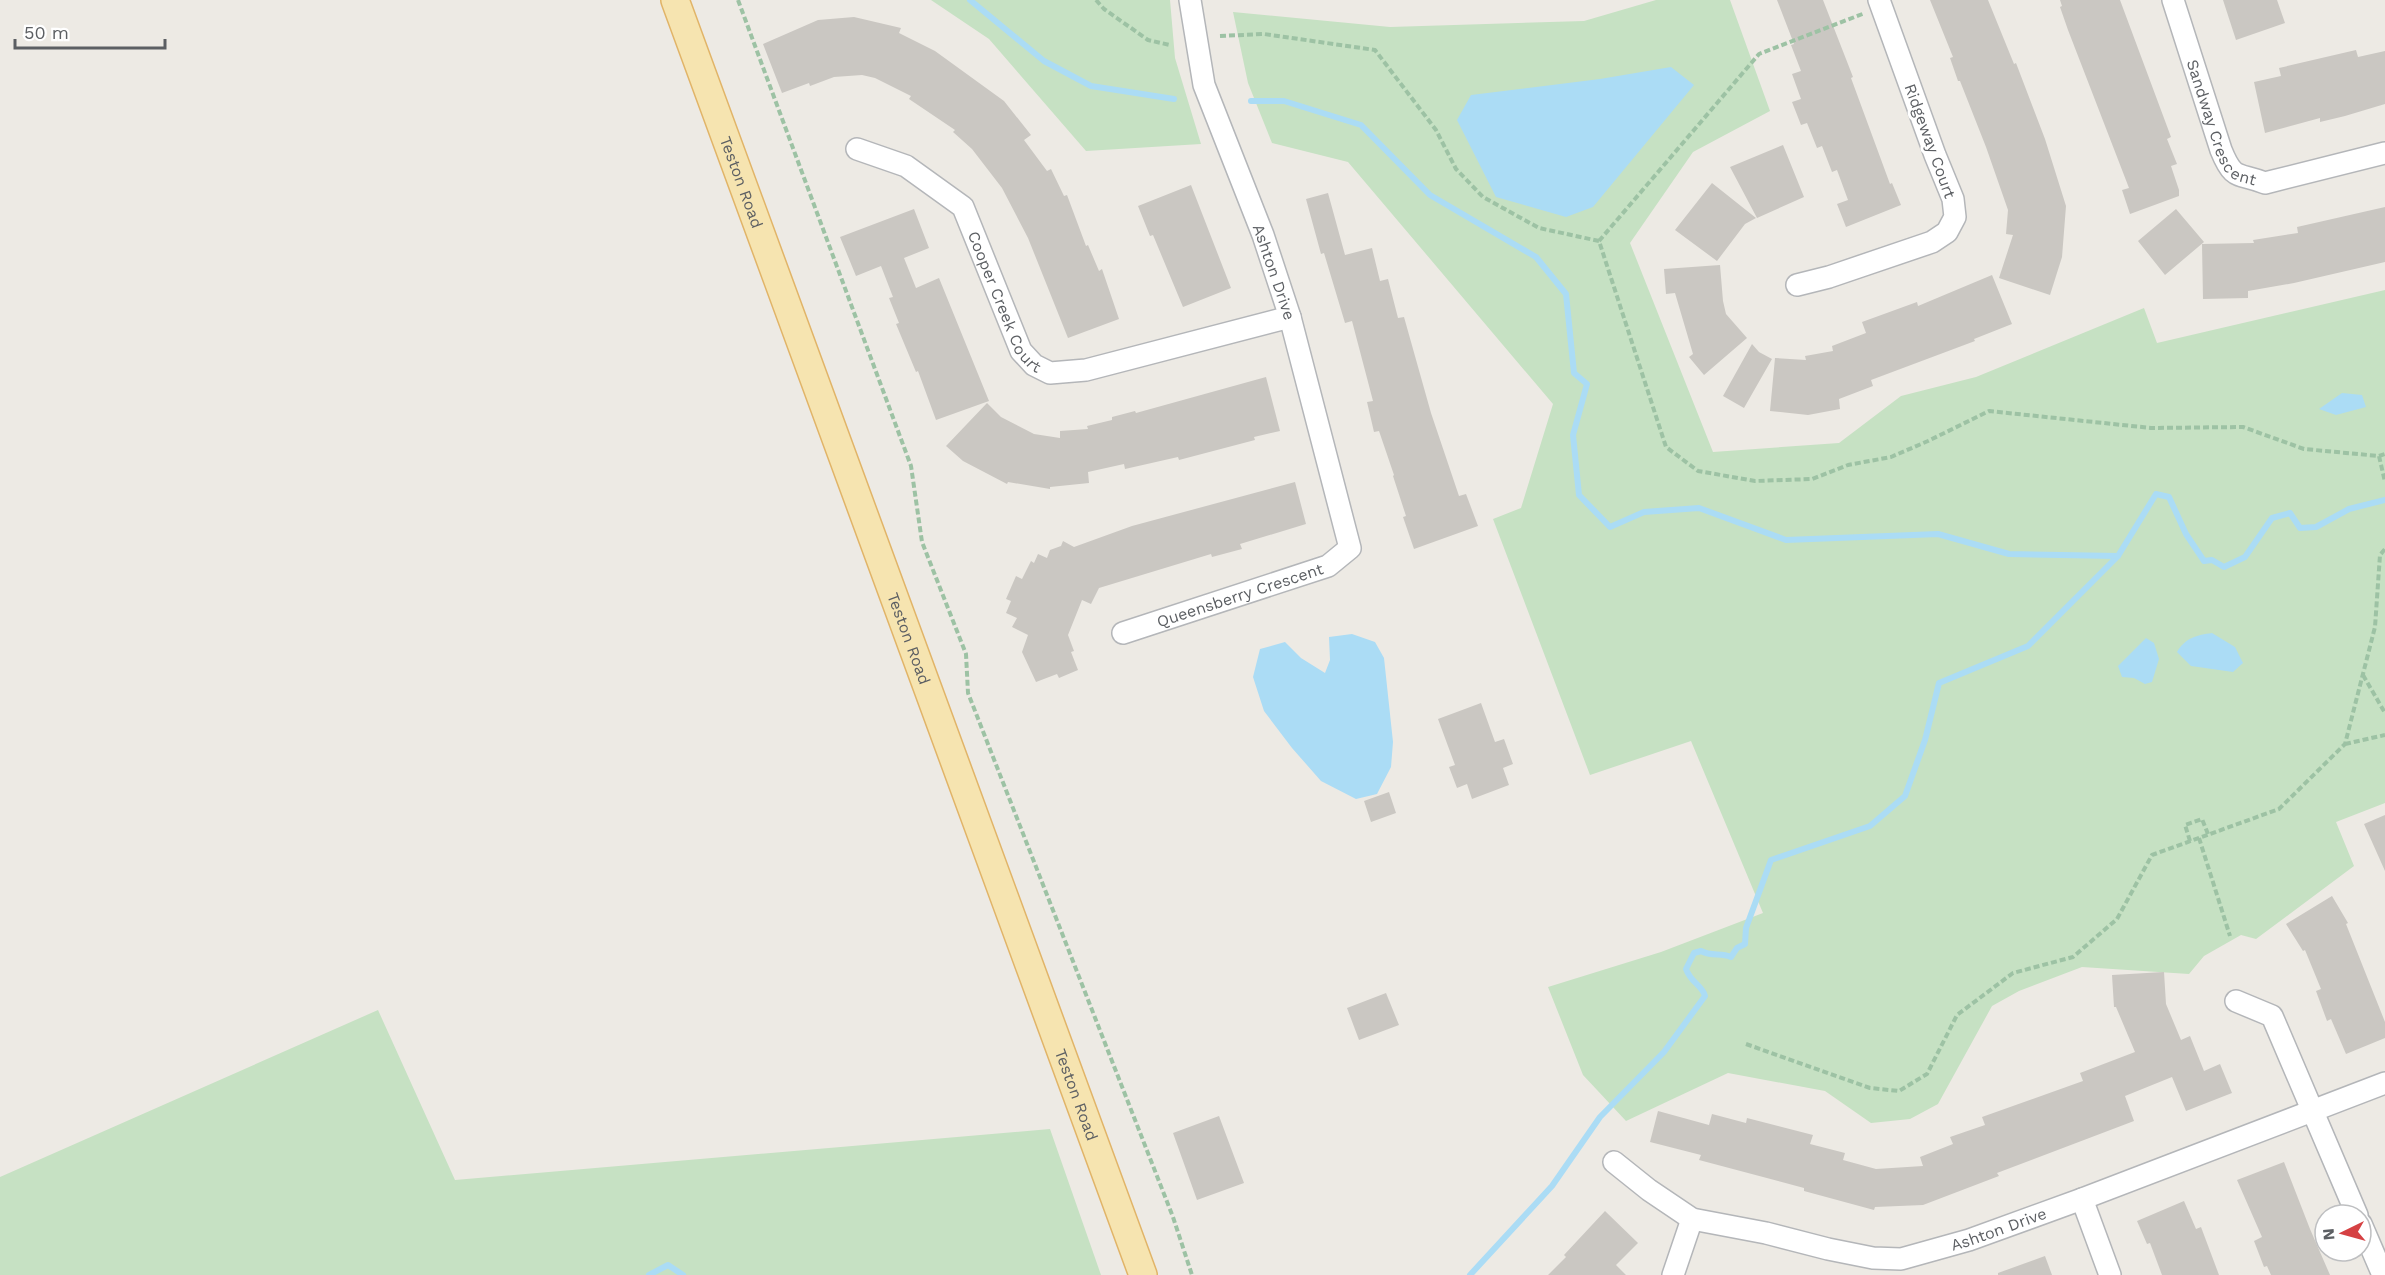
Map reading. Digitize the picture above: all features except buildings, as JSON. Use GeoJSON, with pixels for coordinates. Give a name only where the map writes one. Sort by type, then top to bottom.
{"type":"FeatureCollection","features":[{"type":"Feature","properties":{"kind":"main road","name":"Teston Road"},"geometry":{"type":"LineString","coordinates":[[675,0],[1143,1275]]}},
{"type":"Feature","properties":{"kind":"street","name":"Ashton Drive"},"geometry":{"type":"LineString","coordinates":[[1190,0],[1204,85],[1263,235],[1290,317],[1350,548]]}},
{"type":"Feature","properties":{"kind":"street","name":"Sandway Crescent"},"geometry":{"type":"LineString","coordinates":[[2173,0],[2221,150],[2228,168],[2238,176],[2253,178],[2265,183],[2385,153]]}},
{"type":"Feature","properties":{"kind":"street","name":"Ridgeway Court"},"geometry":{"type":"LineString","coordinates":[[1797,285],[1829,277],[1932,242],[1947,232],[1954,217],[1953,199],[1881,3]]}},
{"type":"Feature","properties":{"kind":"street","name":"Cooper Creek Court"},"geometry":{"type":"LineString","coordinates":[[857,149],[906,166],[963,207],[1021,351],[1034,365],[1050,373],[1086,370],[1290,317]]}},
{"type":"Feature","properties":{"kind":"street","name":"Queensberry Crescent"},"geometry":{"type":"LineString","coordinates":[[1123,633],[1328,566],[1350,548]]}},
{"type":"Feature","properties":{"kind":"street"},"geometry":{"type":"LineString","coordinates":[[2236,1001],[2272,1016],[2352,1203]]}},
{"type":"Feature","properties":{"kind":"street","name":"Ashton Drive"},"geometry":{"type":"LineString","coordinates":[[1614,1162],[1649,1190],[1692,1219],[1766,1233],[1828,1249],[1871,1267],[1969,1240],[2385,1083]]}},
{"type":"Feature","properties":{"kind":"street"},"geometry":{"type":"LineString","coordinates":[[2082,1199],[2110,1275]]}},
{"type":"Feature","properties":{"kind":"street"},"geometry":{"type":"LineString","coordinates":[[1673,1275],[1692,1219]]}},
{"type":"Feature","properties":{"kind":"street"},"geometry":{"type":"LineString","coordinates":[[2373,1252],[2383,1275]]}},
{"type":"Feature","properties":{"kind":"path"},"geometry":{"type":"LineString","coordinates":[[738,0],[911,466],[922,542],[966,654],[968,693],[1173,1217],[1192,1275]]}},
{"type":"Feature","properties":{"kind":"path"},"geometry":{"type":"LineString","coordinates":[[1096,0],[1104,9],[1148,40],[1170,45]]}},
{"type":"Feature","properties":{"kind":"path"},"geometry":{"type":"LineString","coordinates":[[1599,241],[1759,54],[1881,3]]}},
{"type":"Feature","properties":{"kind":"path"},"geometry":{"type":"LineString","coordinates":[[1220,36],[1264,34],[1375,50],[1436,130],[1456,170],[1483,197],[1539,228],[1599,241]]}},
{"type":"Feature","properties":{"kind":"path"},"geometry":{"type":"LineString","coordinates":[[1599,241],[1665,447],[1698,471],[1755,481],[1812,479],[1848,465],[1891,457],[1989,411],[2151,428],[2243,427],[2304,449],[2379,456],[2385,454]]}},
{"type":"Feature","properties":{"kind":"path"},"geometry":{"type":"LineString","coordinates":[[2379,456],[2385,482]]}},
{"type":"Feature","properties":{"kind":"path"},"geometry":{"type":"LineString","coordinates":[[1746,1044],[1870,1088],[1899,1091],[1927,1074],[1957,1016],[2013,973],[2073,957],[2118,919],[2152,855],[2279,809],[2345,744],[2375,627],[2380,555],[2385,549]]}},
{"type":"Feature","properties":{"kind":"path"},"geometry":{"type":"LineString","coordinates":[[2363,675],[2385,713]]}},
{"type":"Feature","properties":{"kind":"path"},"geometry":{"type":"LineString","coordinates":[[2345,744],[2385,735]]}},
{"type":"Feature","properties":{"kind":"path"},"geometry":{"type":"LineString","coordinates":[[2190,841],[2185,825],[2202,819],[2208,834]]}},
{"type":"Feature","properties":{"kind":"path"},"geometry":{"type":"LineString","coordinates":[[2199,837],[2230,936]]}},
{"type":"Feature","properties":{"kind":"green space"},"geometry":{"type":"Polygon","coordinates":[[[931,0],[1170,0],[1175,58],[1201,144],[1086,151],[989,39],[931,0]]]}},
{"type":"Feature","properties":{"kind":"green space"},"geometry":{"type":"Polygon","coordinates":[[[1656,0],[1730,0],[1770,111],[1693,152],[1630,243],[1713,452],[1839,443],[1901,396],[1976,377],[2144,308],[2157,343],[2385,290],[2385,803],[2336,822],[2354,866],[2256,939],[2241,935],[2204,956],[2189,974],[2082,967],[2019,991],[1992,1006],[1938,1104],[1910,1119],[1871,1123],[1825,1091],[1728,1073],[1626,1121],[1583,1075],[1548,987],[1661,952],[1763,913],[1691,741],[1590,775],[1493,519],[1521,508],[1553,404],[1348,162],[1272,143],[1248,83],[1233,12],[1390,27],[1584,21],[1656,0]]]}},
{"type":"Feature","properties":{"kind":"green space"},"geometry":{"type":"Polygon","coordinates":[[[378,1010],[455,1180],[1050,1129],[1101,1275],[0,1275],[0,1177],[378,1010]]]}},
{"type":"Feature","properties":{"kind":"water"},"geometry":{"type":"Polygon","coordinates":[[[1671,67],[1694,85],[1593,207],[1566,217],[1496,197],[1457,120],[1471,95],[1600,79],[1671,67]]]}},
{"type":"Feature","properties":{"kind":"water"},"geometry":{"type":"Polygon","coordinates":[[[2342,393],[2362,395],[2366,407],[2336,415],[2319,409],[2342,393]]]}},
{"type":"Feature","properties":{"kind":"water"},"geometry":{"type":"Polygon","coordinates":[[[2212,633],[2235,647],[2243,663],[2233,672],[2191,666],[2177,652],[2184,643],[2192,638],[2212,633]]]}},
{"type":"Feature","properties":{"kind":"water"},"geometry":{"type":"Polygon","coordinates":[[[1352,634],[1375,642],[1384,658],[1393,742],[1391,767],[1377,794],[1356,799],[1321,781],[1292,748],[1264,711],[1253,677],[1260,649],[1285,642],[1301,658],[1325,673],[1330,660],[1329,637],[1352,634]]]}},
{"type":"Feature","properties":{"kind":"water"},"geometry":{"type":"Polygon","coordinates":[[[2146,638],[2154,643],[2159,659],[2152,682],[2145,684],[2134,678],[2122,677],[2118,666],[2146,638]]]}},
{"type":"Feature","properties":{"kind":"waterway"},"geometry":{"type":"LineString","coordinates":[[970,0],[1044,61],[1091,86],[1174,99]]}},
{"type":"Feature","properties":{"kind":"waterway"},"geometry":{"type":"LineString","coordinates":[[1251,101],[1284,101],[1361,125],[1430,195],[1536,257],[1566,294],[1574,373],[1587,384],[1573,435],[1579,495],[1610,527],[1644,512],[1699,508],[1786,540],[1938,534],[2009,554],[2118,556]]}},
{"type":"Feature","properties":{"kind":"waterway"},"geometry":{"type":"LineString","coordinates":[[1470,1275],[1552,1186],[1600,1117],[1664,1052],[1705,996],[1686,969],[1694,953],[1701,951],[1731,957],[1737,948],[1745,944],[1746,928],[1771,860],[1870,826],[1905,796],[1925,740],[1939,683],[2028,646],[2118,556],[2156,494],[2169,497],[2186,534],[2204,561],[2212,560],[2224,567],[2245,557],[2272,518],[2290,513],[2300,528],[2316,527],[2349,509],[2385,500]]}},
{"type":"Feature","properties":{"kind":"waterway"},"geometry":{"type":"LineString","coordinates":[[649,1275],[668,1265],[683,1275]]}}]}
